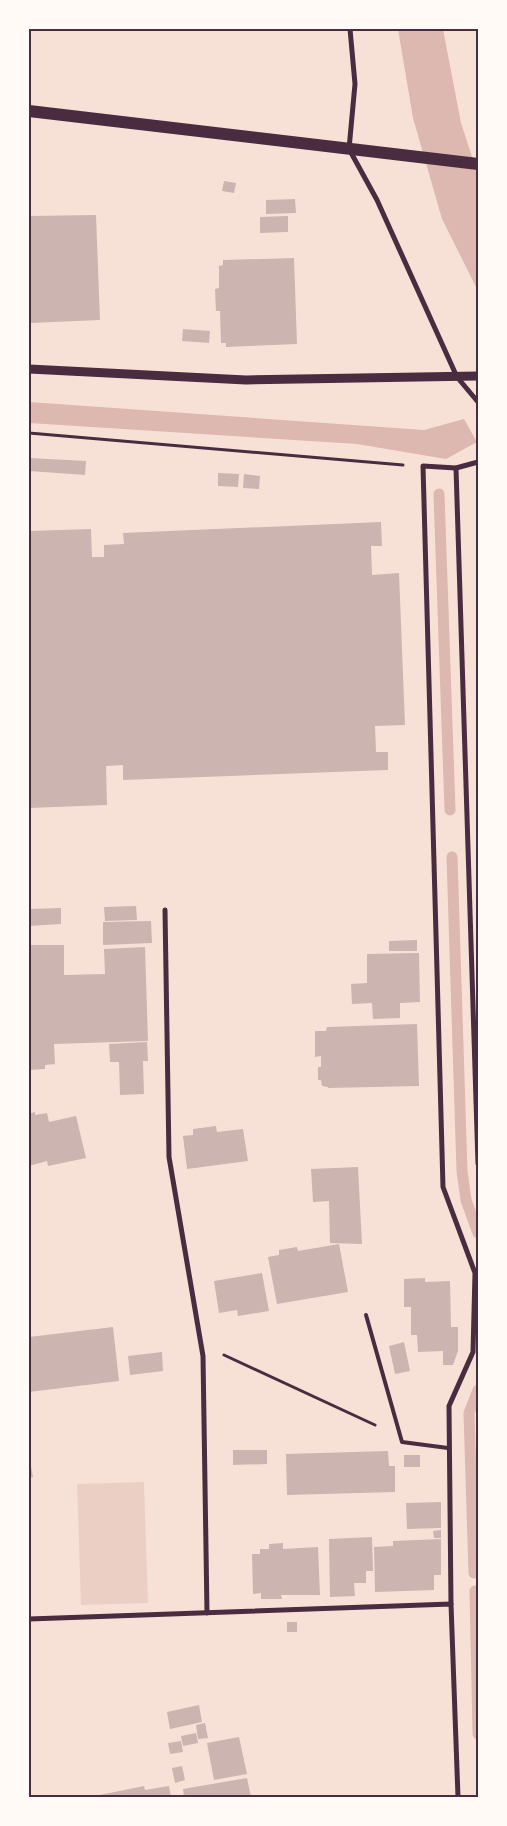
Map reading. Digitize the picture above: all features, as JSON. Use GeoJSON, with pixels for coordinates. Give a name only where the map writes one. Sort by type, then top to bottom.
{"type":"FeatureCollection","features":[{"type":"Feature","properties":{"kind":"main road"},"geometry":{"type":"LineString","coordinates":[[29,111],[478,164]]}},
{"type":"Feature","properties":{"kind":"street"},"geometry":{"type":"LineString","coordinates":[[350,29],[355,84],[349,149],[376,200],[457,376],[478,402]]}},
{"type":"Feature","properties":{"kind":"street"},"geometry":{"type":"LineString","coordinates":[[29,369],[246,380],[478,376]]}},
{"type":"Feature","properties":{"kind":"street"},"geometry":{"type":"LineString","coordinates":[[458,1797],[451,1604],[449,1406],[473,1352],[476,1273],[442,1187],[423,466],[456,468],[478,462]]}},
{"type":"Feature","properties":{"kind":"street"},"geometry":{"type":"LineString","coordinates":[[456,468],[478,1164]]}},
{"type":"Feature","properties":{"kind":"street"},"geometry":{"type":"LineString","coordinates":[[165,910],[169,1157],[204,1356],[207,1613]]}},
{"type":"Feature","properties":{"kind":"street"},"geometry":{"type":"LineString","coordinates":[[29,1619],[451,1604]]}},
{"type":"Feature","properties":{"kind":"lane"},"geometry":{"type":"LineString","coordinates":[[366,1315],[402,1442],[448,1448]]}},
{"type":"Feature","properties":{"kind":"path"},"geometry":{"type":"LineString","coordinates":[[29,433],[423,466]]}},
{"type":"Feature","properties":{"kind":"path"},"geometry":{"type":"LineString","coordinates":[[204,1356],[224,1355],[400,1436]]}},
{"type":"Feature","properties":{"kind":"shaded area"},"geometry":{"type":"Polygon","coordinates":[[[398,29],[443,29],[461,123],[478,175],[478,291],[442,219],[413,118],[398,29]]]}},
{"type":"Feature","properties":{"kind":"shaded area"},"geometry":{"type":"Polygon","coordinates":[[[29,402],[424,430],[464,419],[477,442],[446,459],[357,444],[29,423],[29,402]]]}},
{"type":"Feature","properties":{"kind":"shaded area"},"geometry":{"type":"Polygon","coordinates":[[[144,1482],[148,1603],[81,1605],[77,1484],[144,1482]]]}},
{"type":"Feature","properties":{"kind":"building"},"geometry":{"type":"Polygon","coordinates":[[[224,181],[236,183],[234,193],[222,191],[224,181]]]}},
{"type":"Feature","properties":{"kind":"building"},"geometry":{"type":"Polygon","coordinates":[[[295,199],[296,213],[266,214],[266,200],[295,199]]]}},
{"type":"Feature","properties":{"kind":"building"},"geometry":{"type":"Polygon","coordinates":[[[96,215],[100,320],[31,323],[29,216],[96,215]]]}},
{"type":"Feature","properties":{"kind":"building"},"geometry":{"type":"Polygon","coordinates":[[[288,216],[288,232],[260,233],[260,217],[288,216]]]}},
{"type":"Feature","properties":{"kind":"building"},"geometry":{"type":"Polygon","coordinates":[[[294,258],[297,344],[226,347],[226,343],[221,343],[220,311],[216,311],[215,289],[219,288],[219,266],[223,265],[223,260],[294,258]]]}},
{"type":"Feature","properties":{"kind":"building"},"geometry":{"type":"Polygon","coordinates":[[[183,329],[210,331],[209,343],[182,341],[183,329]]]}},
{"type":"Feature","properties":{"kind":"building"},"geometry":{"type":"Polygon","coordinates":[[[29,458],[86,461],[85,475],[29,471],[29,458]]]}},
{"type":"Feature","properties":{"kind":"building"},"geometry":{"type":"Polygon","coordinates":[[[218,473],[239,474],[238,487],[218,486],[218,473]]]}},
{"type":"Feature","properties":{"kind":"building"},"geometry":{"type":"Polygon","coordinates":[[[244,474],[260,476],[259,489],[243,488],[244,474]]]}},
{"type":"Feature","properties":{"kind":"building"},"geometry":{"type":"Polygon","coordinates":[[[381,522],[382,546],[371,546],[372,575],[399,573],[405,725],[375,726],[376,752],[388,752],[388,770],[123,780],[123,765],[106,766],[107,805],[29,808],[29,531],[91,529],[92,557],[104,557],[104,545],[124,544],[123,533],[381,522]]]}},
{"type":"Feature","properties":{"kind":"building"},"geometry":{"type":"Polygon","coordinates":[[[136,906],[137,920],[105,921],[104,907],[136,906]]]}},
{"type":"Feature","properties":{"kind":"building"},"geometry":{"type":"Polygon","coordinates":[[[61,908],[61,924],[29,926],[29,909],[61,908]]]}},
{"type":"Feature","properties":{"kind":"building"},"geometry":{"type":"Polygon","coordinates":[[[151,921],[152,943],[103,945],[103,922],[151,921]]]}},
{"type":"Feature","properties":{"kind":"building"},"geometry":{"type":"Polygon","coordinates":[[[417,940],[417,951],[389,951],[389,941],[417,940]]]}},
{"type":"Feature","properties":{"kind":"building"},"geometry":{"type":"Polygon","coordinates":[[[29,945],[64,945],[64,975],[105,974],[104,949],[145,947],[148,1041],[54,1044],[55,1064],[45,1065],[45,1069],[29,1070],[29,945]]]}},
{"type":"Feature","properties":{"kind":"building"},"geometry":{"type":"Polygon","coordinates":[[[419,953],[420,1002],[400,1003],[400,1018],[373,1019],[372,1003],[352,1004],[351,984],[367,983],[367,954],[419,953]]]}},
{"type":"Feature","properties":{"kind":"building"},"geometry":{"type":"Polygon","coordinates":[[[417,1024],[419,1086],[328,1088],[322,1086],[321,1080],[318,1080],[318,1067],[321,1067],[321,1056],[315,1057],[315,1031],[326,1031],[327,1027],[417,1024]]]}},
{"type":"Feature","properties":{"kind":"building"},"geometry":{"type":"Polygon","coordinates":[[[147,1042],[148,1061],[143,1061],[144,1094],[120,1095],[119,1062],[110,1062],[109,1044],[147,1042]]]}},
{"type":"Feature","properties":{"kind":"building"},"geometry":{"type":"Polygon","coordinates":[[[35,1112],[35,1115],[47,1113],[49,1122],[76,1116],[86,1158],[48,1166],[47,1161],[29,1166],[29,1114],[35,1112]]]}},
{"type":"Feature","properties":{"kind":"building"},"geometry":{"type":"Polygon","coordinates":[[[216,1126],[217,1132],[243,1129],[248,1161],[187,1169],[183,1136],[193,1135],[193,1129],[216,1126]]]}},
{"type":"Feature","properties":{"kind":"building"},"geometry":{"type":"Polygon","coordinates":[[[358,1167],[362,1244],[330,1243],[329,1201],[313,1202],[311,1169],[358,1167]]]}},
{"type":"Feature","properties":{"kind":"building"},"geometry":{"type":"Polygon","coordinates":[[[339,1244],[348,1292],[277,1304],[268,1257],[279,1255],[279,1250],[297,1247],[298,1251],[339,1244]]]}},
{"type":"Feature","properties":{"kind":"building"},"geometry":{"type":"Polygon","coordinates":[[[262,1273],[269,1311],[238,1316],[237,1310],[219,1313],[214,1281],[262,1273]]]}},
{"type":"Feature","properties":{"kind":"building"},"geometry":{"type":"Polygon","coordinates":[[[425,1278],[425,1282],[450,1281],[451,1327],[458,1327],[458,1351],[453,1365],[443,1365],[443,1351],[418,1352],[417,1335],[411,1335],[411,1307],[404,1307],[404,1279],[425,1278]]]}},
{"type":"Feature","properties":{"kind":"building"},"geometry":{"type":"Polygon","coordinates":[[[113,1327],[119,1381],[29,1392],[29,1337],[113,1327]]]}},
{"type":"Feature","properties":{"kind":"building"},"geometry":{"type":"Polygon","coordinates":[[[404,1342],[410,1371],[395,1374],[389,1346],[404,1342]]]}},
{"type":"Feature","properties":{"kind":"building"},"geometry":{"type":"Polygon","coordinates":[[[162,1352],[163,1371],[130,1375],[128,1356],[162,1352]]]}},
{"type":"Feature","properties":{"kind":"building"},"geometry":{"type":"Polygon","coordinates":[[[233,1450],[267,1450],[267,1464],[233,1465],[233,1450]]]}},
{"type":"Feature","properties":{"kind":"building"},"geometry":{"type":"Polygon","coordinates":[[[388,1451],[389,1466],[395,1466],[395,1492],[287,1495],[286,1454],[388,1451]]]}},
{"type":"Feature","properties":{"kind":"building"},"geometry":{"type":"Polygon","coordinates":[[[404,1455],[420,1455],[420,1467],[404,1467],[404,1455]]]}},
{"type":"Feature","properties":{"kind":"building"},"geometry":{"type":"Polygon","coordinates":[[[29,1462],[33,1477],[29,1478],[29,1462]]]}},
{"type":"Feature","properties":{"kind":"building"},"geometry":{"type":"Polygon","coordinates":[[[441,1502],[441,1528],[407,1529],[406,1503],[441,1502]]]}},
{"type":"Feature","properties":{"kind":"building"},"geometry":{"type":"Polygon","coordinates":[[[441,1530],[441,1538],[434,1538],[433,1531],[441,1530]]]}},
{"type":"Feature","properties":{"kind":"building"},"geometry":{"type":"Polygon","coordinates":[[[372,1537],[373,1571],[366,1571],[366,1583],[354,1583],[355,1596],[330,1597],[329,1539],[372,1537]]]}},
{"type":"Feature","properties":{"kind":"building"},"geometry":{"type":"Polygon","coordinates":[[[441,1539],[441,1575],[434,1575],[434,1590],[375,1592],[374,1547],[393,1546],[393,1541],[441,1539]]]}},
{"type":"Feature","properties":{"kind":"building"},"geometry":{"type":"Polygon","coordinates":[[[283,1543],[283,1549],[318,1547],[320,1595],[281,1595],[282,1599],[261,1599],[261,1593],[253,1594],[252,1554],[260,1554],[260,1549],[269,1549],[269,1544],[283,1543]]]}},
{"type":"Feature","properties":{"kind":"building"},"geometry":{"type":"Polygon","coordinates":[[[287,1622],[297,1622],[297,1632],[287,1632],[287,1622]]]}},
{"type":"Feature","properties":{"kind":"building"},"geometry":{"type":"Polygon","coordinates":[[[199,1705],[202,1722],[170,1729],[167,1712],[199,1705]]]}},
{"type":"Feature","properties":{"kind":"building"},"geometry":{"type":"Polygon","coordinates":[[[205,1723],[208,1738],[198,1739],[196,1725],[205,1723]]]}},
{"type":"Feature","properties":{"kind":"building"},"geometry":{"type":"Polygon","coordinates":[[[196,1733],[198,1743],[183,1746],[181,1736],[196,1733]]]}},
{"type":"Feature","properties":{"kind":"building"},"geometry":{"type":"Polygon","coordinates":[[[239,1737],[247,1774],[214,1780],[207,1743],[239,1737]]]}},
{"type":"Feature","properties":{"kind":"building"},"geometry":{"type":"Polygon","coordinates":[[[181,1741],[183,1752],[170,1754],[168,1743],[181,1741]]]}},
{"type":"Feature","properties":{"kind":"building"},"geometry":{"type":"Polygon","coordinates":[[[182,1766],[185,1780],[175,1783],[172,1768],[182,1766]]]}},
{"type":"Feature","properties":{"kind":"building"},"geometry":{"type":"Polygon","coordinates":[[[247,1778],[251,1797],[184,1797],[183,1789],[247,1778]]]}},
{"type":"Feature","properties":{"kind":"building"},"geometry":{"type":"Polygon","coordinates":[[[144,1786],[145,1790],[169,1786],[171,1797],[90,1797],[144,1786]]]}},
{"type":"Feature","properties":{"kind":"waterway"},"geometry":{"type":"LineString","coordinates":[[439,494],[450,810]]}},
{"type":"Feature","properties":{"kind":"waterway"},"geometry":{"type":"LineString","coordinates":[[452,857],[462,1171],[466,1200],[478,1233]]}},
{"type":"Feature","properties":{"kind":"waterway"},"geometry":{"type":"LineString","coordinates":[[474,1573],[469,1413],[478,1390]]}},
{"type":"Feature","properties":{"kind":"waterway"},"geometry":{"type":"LineString","coordinates":[[475,1591],[478,1734]]}}]}
